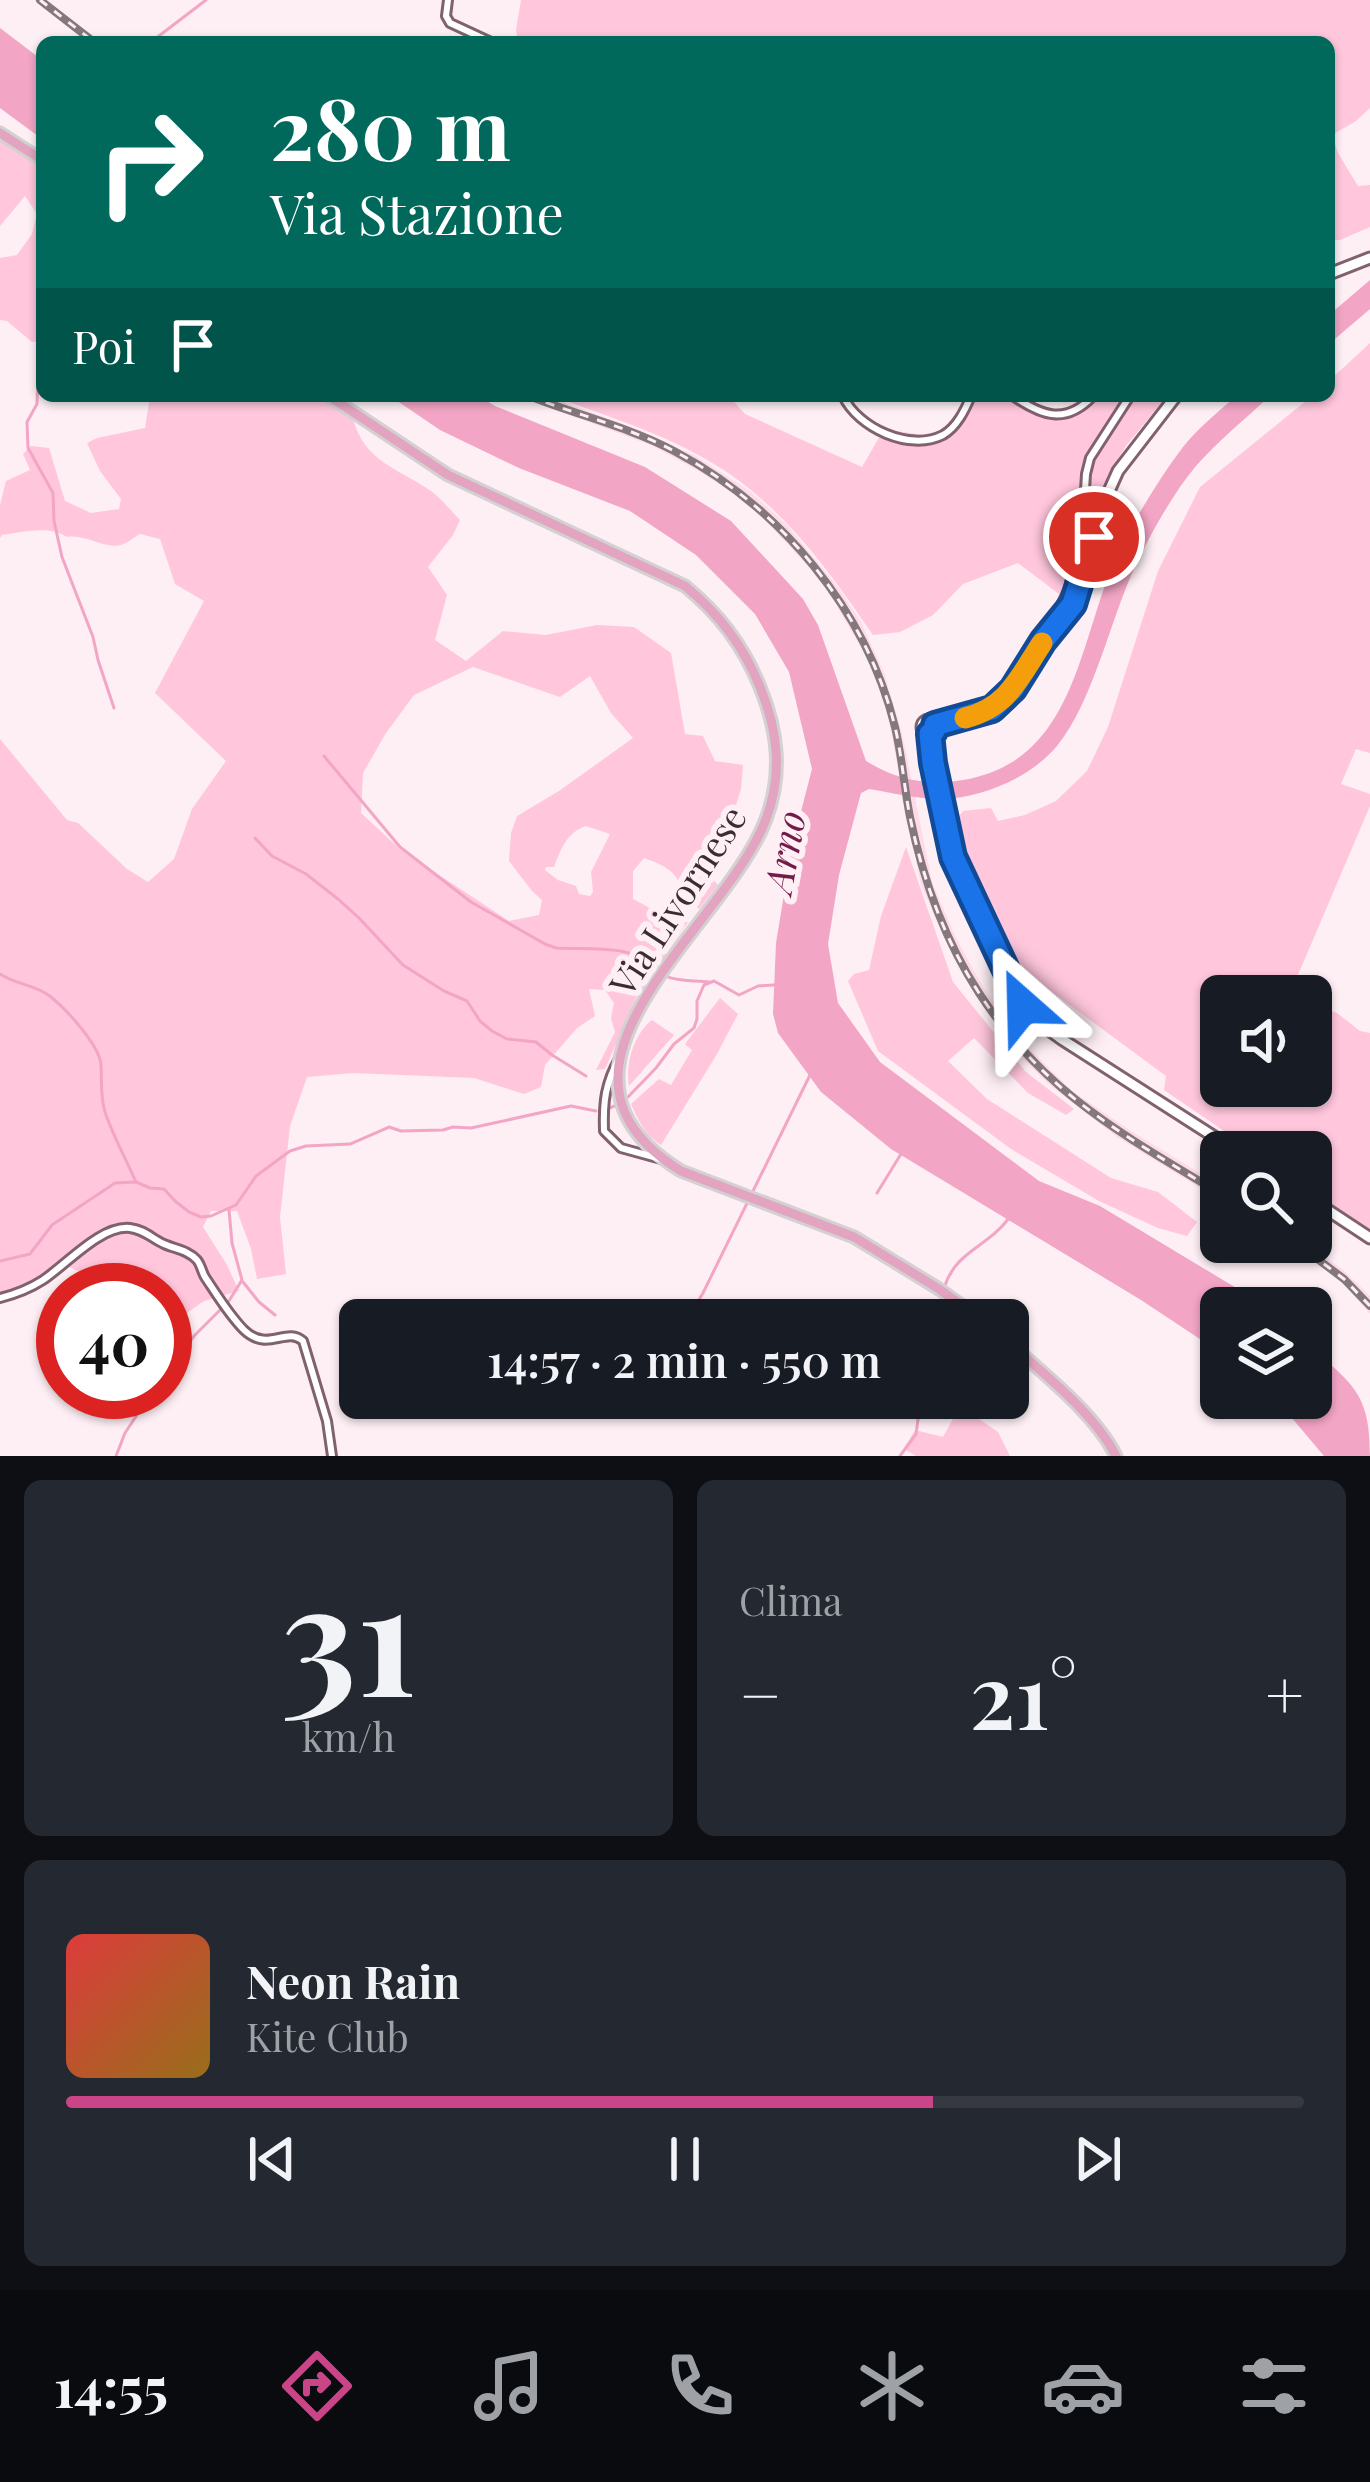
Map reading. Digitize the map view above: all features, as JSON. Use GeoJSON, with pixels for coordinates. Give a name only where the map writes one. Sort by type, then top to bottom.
{"type":"FeatureCollection","features":[{"type":"Feature","properties":{"kind":"main road"},"geometry":{"type":"LineString","coordinates":[[0,134],[36,156]]}},
{"type":"Feature","properties":{"kind":"main road","name":"Via Livornese"},"geometry":{"type":"LineString","coordinates":[[338,402],[448,475],[685,586],[726,625],[745,654],[770,713],[777,772],[765,824],[730,882],[635,1015],[622,1054],[619,1090],[625,1110],[644,1143],[681,1171],[854,1238],[953,1299]]}},
{"type":"Feature","properties":{"kind":"main road"},"geometry":{"type":"LineString","coordinates":[[1029,1362],[1106,1438],[1116,1456]]}},
{"type":"Feature","properties":{"kind":"street"},"geometry":{"type":"LineString","coordinates":[[448,0],[450,22],[479,36]]}},
{"type":"Feature","properties":{"kind":"street"},"geometry":{"type":"LineString","coordinates":[[1335,272],[1370,258]]}},
{"type":"Feature","properties":{"kind":"street"},"geometry":{"type":"LineString","coordinates":[[847,402],[879,431],[924,439],[952,428],[967,402]]}},
{"type":"Feature","properties":{"kind":"street"},"geometry":{"type":"LineString","coordinates":[[1023,402],[1040,412],[1065,415],[1086,402]]}},
{"type":"Feature","properties":{"kind":"street"},"geometry":{"type":"LineString","coordinates":[[1126,402],[1090,458],[1083,524],[1069,588],[1043,641],[1013,689],[992,709],[933,730],[933,763],[953,857],[1023,1006],[1063,1040],[1205,1131]]}},
{"type":"Feature","properties":{"kind":"street"},"geometry":{"type":"LineString","coordinates":[[1043,641],[1073,604],[1118,471],[1171,402]]}},
{"type":"Feature","properties":{"kind":"street"},"geometry":{"type":"LineString","coordinates":[[622,1054],[607,1079],[604,1131],[621,1148],[661,1159]]}},
{"type":"Feature","properties":{"kind":"street"},"geometry":{"type":"LineString","coordinates":[[1332,1213],[1370,1238]]}},
{"type":"Feature","properties":{"kind":"street"},"geometry":{"type":"LineString","coordinates":[[0,1298],[44,1280],[110,1231],[148,1232],[196,1259],[223,1305],[247,1333],[262,1341],[299,1336],[327,1421],[332,1456]]}},
{"type":"Feature","properties":{"kind":"shaded area"},"geometry":{"type":"Polygon","coordinates":[[[521,0],[1370,0],[1370,108],[1335,133],[1335,36],[517,36],[521,0]]]}},
{"type":"Feature","properties":{"kind":"shaded area"},"geometry":{"type":"Polygon","coordinates":[[[0,28],[36,55],[36,135],[0,108],[0,28]]]}},
{"type":"Feature","properties":{"kind":"shaded area"},"geometry":{"type":"Polygon","coordinates":[[[0,136],[36,160],[36,212],[25,196],[0,226],[0,136]]]}},
{"type":"Feature","properties":{"kind":"shaded area"},"geometry":{"type":"Polygon","coordinates":[[[1335,144],[1358,186],[1370,185],[1370,227],[1335,240],[1335,144]]]}},
{"type":"Feature","properties":{"kind":"shaded area"},"geometry":{"type":"Polygon","coordinates":[[[36,218],[36,342],[32,342],[0,320],[0,258],[17,255],[32,234],[36,218]]]}},
{"type":"Feature","properties":{"kind":"shaded area"},"geometry":{"type":"Polygon","coordinates":[[[1370,280],[1370,309],[1335,339],[1335,310],[1370,280]]]}},
{"type":"Feature","properties":{"kind":"shaded area"},"geometry":{"type":"Polygon","coordinates":[[[1370,343],[1370,753],[1356,749],[1341,784],[1370,794],[1370,806],[1298,975],[1200,975],[1200,1107],[1332,1107],[1332,1011],[1370,1033],[1370,1229],[1332,1204],[1332,1131],[1224,1131],[1164,1090],[1166,1076],[1033,978],[1019,975],[957,857],[955,822],[963,811],[991,808],[998,821],[1025,815],[1056,801],[1087,771],[1108,727],[1158,571],[1200,487],[1305,402],[1335,402],[1335,375],[1370,343]]]}},
{"type":"Feature","properties":{"kind":"shaded area"},"geometry":{"type":"Polygon","coordinates":[[[149,402],[330,402],[353,418],[374,454],[431,491],[460,520],[428,567],[447,595],[435,640],[466,661],[503,631],[546,635],[597,625],[634,627],[671,653],[685,734],[703,736],[715,761],[743,765],[741,789],[724,843],[700,865],[718,885],[699,909],[667,869],[644,858],[633,871],[633,899],[688,922],[636,998],[605,1069],[596,1070],[615,1032],[614,1003],[605,990],[589,989],[595,1016],[577,1028],[545,1065],[541,1087],[524,1094],[474,1078],[353,1073],[307,1077],[290,1126],[280,1217],[286,1274],[257,1279],[237,1211],[211,1211],[203,1227],[239,1291],[192,1309],[192,1263],[36,1263],[36,1283],[0,1298],[0,739],[67,820],[78,823],[148,882],[174,859],[192,809],[226,761],[155,693],[204,601],[175,584],[160,539],[140,534],[114,546],[44,530],[0,538],[6,481],[30,470],[23,454],[31,446],[49,448],[65,501],[91,513],[119,509],[121,499],[87,443],[145,428],[149,402]],[[473,667],[414,695],[363,773],[361,813],[401,850],[509,921],[539,915],[542,900],[509,861],[517,816],[633,738],[611,713],[590,676],[560,697],[473,667]],[[586,826],[569,837],[554,867],[545,870],[576,886],[579,894],[590,896],[591,872],[610,834],[586,826]]]}},
{"type":"Feature","properties":{"kind":"shaded area","name":"Arno"},"geometry":{"type":"Polygon","coordinates":[[[399,402],[488,402],[645,467],[731,521],[803,599],[818,625],[866,761],[925,782],[963,780],[1002,768],[1032,746],[1055,718],[1109,575],[1131,529],[1183,447],[1229,402],[1264,402],[1204,457],[1167,508],[1131,575],[1083,703],[1046,757],[1005,784],[974,795],[942,799],[869,789],[861,793],[839,875],[828,944],[838,1003],[880,1062],[1039,1181],[1100,1206],[1235,1287],[1200,1287],[1200,1339],[891,1149],[821,1092],[778,1033],[773,1014],[776,943],[792,846],[812,769],[789,672],[755,614],[696,555],[630,511],[519,468],[440,430],[399,402]]]}},
{"type":"Feature","properties":{"kind":"shaded area"},"geometry":{"type":"Polygon","coordinates":[[[535,402],[563,402],[696,456],[751,492],[787,525],[861,622],[884,673],[902,733],[932,882],[984,989],[1015,1034],[1072,1091],[1200,1173],[1200,1188],[1117,1137],[1047,1083],[1010,1046],[945,940],[921,885],[888,716],[870,663],[828,591],[807,565],[761,516],[697,470],[653,446],[535,402]]]}},
{"type":"Feature","properties":{"kind":"shaded area"},"geometry":{"type":"Polygon","coordinates":[[[569,402],[734,402],[745,414],[862,467],[884,429],[922,435],[943,432],[965,402],[1029,402],[1064,411],[1081,402],[1162,402],[1125,447],[1107,480],[1083,563],[1059,594],[1018,563],[963,584],[933,615],[900,632],[873,635],[830,575],[765,502],[725,470],[628,423],[569,402]]]}},
{"type":"Feature","properties":{"kind":"shaded area"},"geometry":{"type":"Polygon","coordinates":[[[906,847],[953,982],[1026,1072],[1074,1109],[1066,1115],[1028,1093],[974,1038],[948,1061],[987,1099],[1111,1178],[1158,1192],[1197,1222],[1187,1236],[1099,1201],[1011,1149],[878,1051],[848,981],[869,970],[881,916],[906,847]]]}},
{"type":"Feature","properties":{"kind":"shaded area"},"geometry":{"type":"Polygon","coordinates":[[[720,998],[738,1014],[661,1145],[643,1128],[631,1104],[659,1079],[671,1085],[692,1050],[685,1044],[720,998]]]}},
{"type":"Feature","properties":{"kind":"shaded area"},"geometry":{"type":"Polygon","coordinates":[[[652,1020],[674,1035],[629,1086],[632,1050],[652,1020]]]}},
{"type":"Feature","properties":{"kind":"shaded area"},"geometry":{"type":"Polygon","coordinates":[[[1332,1262],[1343,1270],[1370,1296],[1370,1314],[1344,1284],[1316,1263],[1332,1262]]]}},
{"type":"Feature","properties":{"kind":"shaded area"},"geometry":{"type":"Polygon","coordinates":[[[1332,1366],[1363,1405],[1370,1456],[1324,1456],[1293,1419],[1332,1419],[1332,1366]]]}},
{"type":"Feature","properties":{"kind":"shaded area"},"geometry":{"type":"Polygon","coordinates":[[[953,1419],[979,1419],[998,1432],[1010,1456],[916,1456],[904,1449],[915,1430],[943,1437],[953,1419]]]}},
{"type":"Feature","properties":{"kind":"waterway"},"geometry":{"type":"LineString","coordinates":[[159,36],[206,0]]}},
{"type":"Feature","properties":{"kind":"waterway"},"geometry":{"type":"LineString","coordinates":[[37,402],[27,422],[28,448],[53,493],[62,557],[114,708]]}},
{"type":"Feature","properties":{"kind":"waterway"},"geometry":{"type":"LineString","coordinates":[[324,756],[400,847],[471,902],[556,948],[623,952],[658,968]]}},
{"type":"Feature","properties":{"kind":"waterway"},"geometry":{"type":"LineString","coordinates":[[255,838],[272,856],[338,899],[403,965],[467,1001],[492,1031],[507,1039],[536,1042],[586,1076]]}},
{"type":"Feature","properties":{"kind":"waterway"},"geometry":{"type":"LineString","coordinates":[[0,974],[51,997],[89,1039],[101,1065],[105,1112],[136,1182]]}},
{"type":"Feature","properties":{"kind":"waterway"},"geometry":{"type":"LineString","coordinates":[[666,976],[709,982]]}},
{"type":"Feature","properties":{"kind":"waterway"},"geometry":{"type":"LineString","coordinates":[[628,1097],[694,1028],[704,985],[714,981],[739,995],[774,985]]}},
{"type":"Feature","properties":{"kind":"waterway"},"geometry":{"type":"LineString","coordinates":[[699,1299],[810,1075]]}},
{"type":"Feature","properties":{"kind":"waterway"},"geometry":{"type":"LineString","coordinates":[[607,1109],[617,1105]]}},
{"type":"Feature","properties":{"kind":"waterway"},"geometry":{"type":"LineString","coordinates":[[0,1261],[30,1254],[52,1225],[115,1183],[164,1189],[189,1212],[211,1216],[236,1205],[256,1176],[290,1151],[306,1146],[350,1144],[389,1127],[401,1131],[471,1128],[571,1106],[596,1111]]}},
{"type":"Feature","properties":{"kind":"waterway"},"geometry":{"type":"LineString","coordinates":[[877,1193],[901,1154]]}},
{"type":"Feature","properties":{"kind":"waterway"},"geometry":{"type":"LineString","coordinates":[[227,1304],[242,1280],[229,1210]]}},
{"type":"Feature","properties":{"kind":"waterway"},"geometry":{"type":"LineString","coordinates":[[944,1288],[956,1265],[1009,1218]]}},
{"type":"Feature","properties":{"kind":"waterway"},"geometry":{"type":"LineString","coordinates":[[243,1282],[275,1315]]}},
{"type":"Feature","properties":{"kind":"waterway"},"geometry":{"type":"LineString","coordinates":[[192,1339],[222,1308]]}},
{"type":"Feature","properties":{"kind":"waterway"},"geometry":{"type":"LineString","coordinates":[[116,1456],[134,1419]]}},
{"type":"Feature","properties":{"kind":"waterway"},"geometry":{"type":"LineString","coordinates":[[900,1456],[916,1434],[918,1419]]}},
{"type":"Feature","properties":{"kind":"railway"},"geometry":{"type":"LineString","coordinates":[[40,0],[86,36]]}},
{"type":"Feature","properties":{"kind":"railway"},"geometry":{"type":"LineString","coordinates":[[546,402],[639,435],[713,474],[783,532],[813,566],[863,642],[882,684],[928,886],[955,952],[979,993],[1004,1028],[1058,1085],[1118,1131],[1200,1181]]}},
{"type":"Feature","properties":{"kind":"railway"},"geometry":{"type":"LineString","coordinates":[[1323,1263],[1370,1306]]}},
{"type":"Feature","properties":{"kind":"slow traffic"},"geometry":{"type":"LineString","coordinates":[[965,718],[992,709],[1005,698],[1042,643]]}},
{"type":"Feature","properties":{"kind":"route"},"geometry":{"type":"LineString","coordinates":[[1023,1006],[953,857],[930,734],[935,725],[992,709],[1013,689],[1073,604],[1094,537]]}}]}
